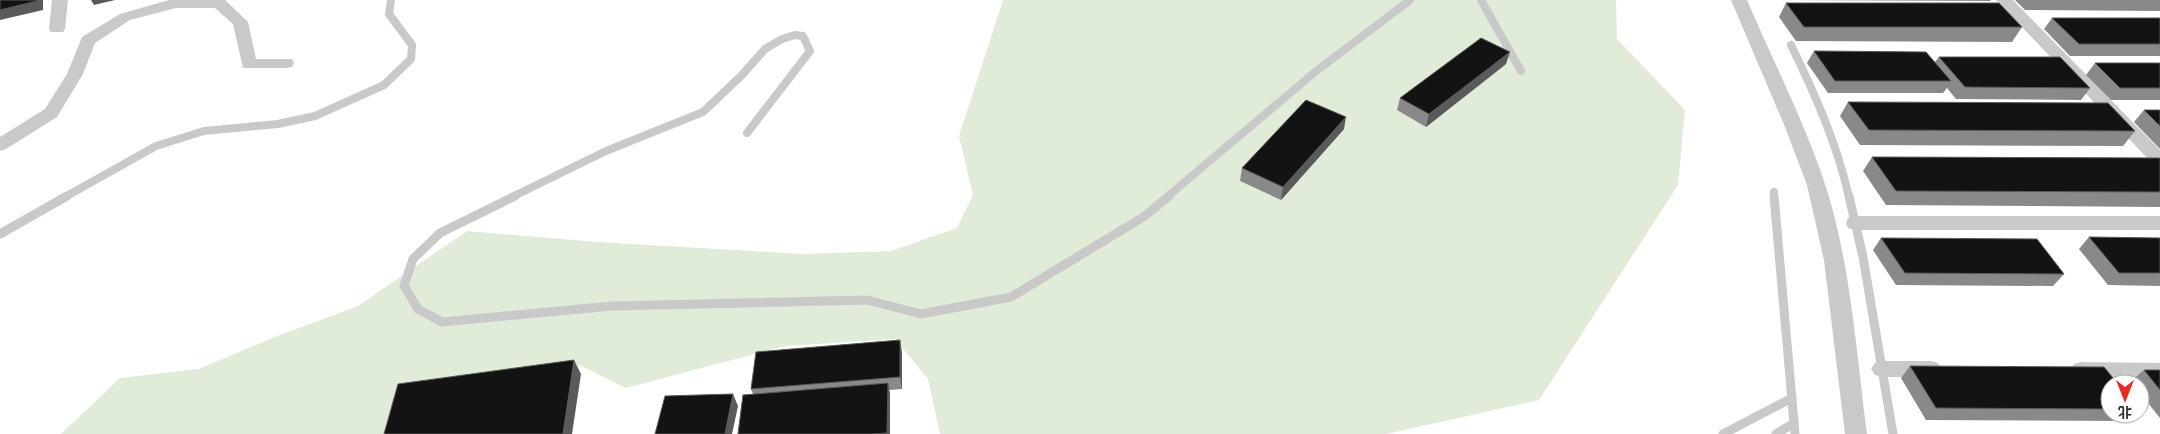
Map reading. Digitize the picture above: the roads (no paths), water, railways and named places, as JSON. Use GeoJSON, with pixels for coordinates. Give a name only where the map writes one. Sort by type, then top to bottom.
{"type":"FeatureCollection","features":[{"type":"Feature","properties":{"kind":"street"},"geometry":{"type":"LineString","coordinates":[[57,29],[60,0]]}},
{"type":"Feature","properties":{"kind":"street"},"geometry":{"type":"LineString","coordinates":[[1739,0],[1794,126],[1816,185],[1834,260],[1856,434]]}},
{"type":"Feature","properties":{"kind":"street"},"geometry":{"type":"LineString","coordinates":[[2004,0],[2160,161]]}},
{"type":"Feature","properties":{"kind":"street"},"geometry":{"type":"LineString","coordinates":[[0,145],[51,113],[75,74],[88,40],[125,17],[176,3],[219,2],[240,22],[249,64],[286,63]]}},
{"type":"Feature","properties":{"kind":"street"},"geometry":{"type":"LineString","coordinates":[[1855,223],[2160,223]]}},
{"type":"Feature","properties":{"kind":"street"},"geometry":{"type":"LineString","coordinates":[[1882,369],[1952,370]]}},
{"type":"Feature","properties":{"kind":"street"},"geometry":{"type":"LineString","coordinates":[[2061,370],[2160,371]]}},
{"type":"Feature","properties":{"kind":"lane"},"geometry":{"type":"LineString","coordinates":[[0,234],[156,146],[204,130],[278,124],[315,116],[384,85],[411,59],[412,45],[390,14],[391,0]]}},
{"type":"Feature","properties":{"kind":"lane"},"geometry":{"type":"LineString","coordinates":[[746,133],[810,51],[803,36],[795,35],[782,39],[766,49],[703,112],[606,151],[440,233],[413,260],[404,286],[418,309],[442,322],[612,306],[867,300],[921,314],[1011,297],[1145,216],[1315,72],[1410,0]]}},
{"type":"Feature","properties":{"kind":"lane"},"geometry":{"type":"LineString","coordinates":[[1481,0],[1521,71]]}},
{"type":"Feature","properties":{"kind":"lane"},"geometry":{"type":"LineString","coordinates":[[1791,45],[1806,75],[1842,161],[1893,434]]}},
{"type":"Feature","properties":{"kind":"lane"},"geometry":{"type":"LineString","coordinates":[[1774,192],[1795,428],[1776,434]]}},
{"type":"Feature","properties":{"kind":"lane"},"geometry":{"type":"LineString","coordinates":[[1723,434],[1792,398]]}}]}
